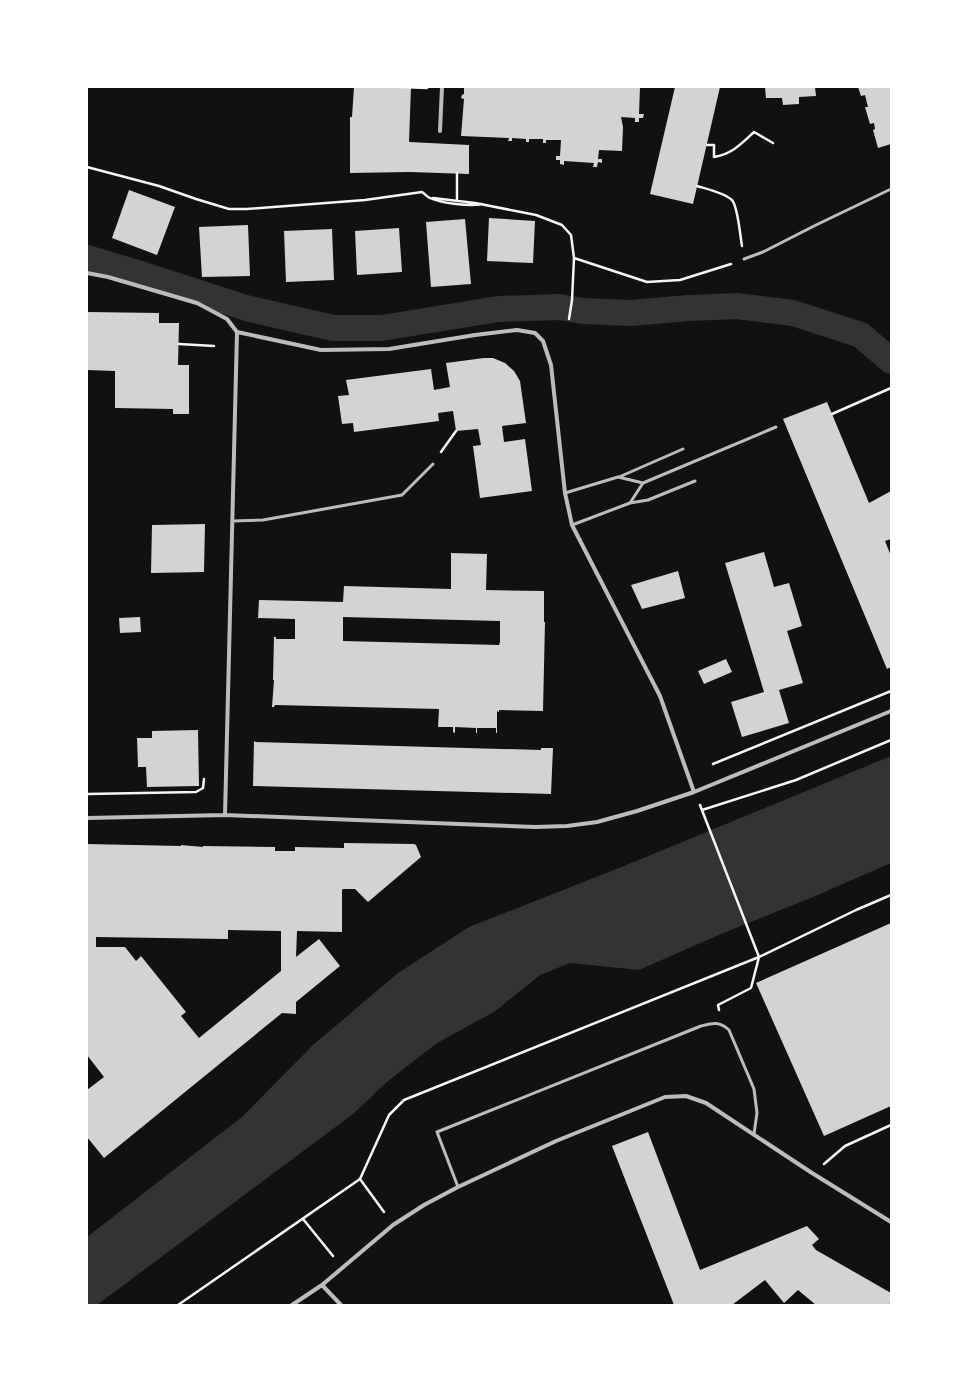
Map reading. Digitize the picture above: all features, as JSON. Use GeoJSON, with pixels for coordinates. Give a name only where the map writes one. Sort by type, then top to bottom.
{"type":"FeatureCollection","features":[{"type":"Feature","properties":{"kind":"street"},"geometry":{"type":"LineString","coordinates":[[440,131],[442,87]]}},
{"type":"Feature","properties":{"kind":"street"},"geometry":{"type":"LineString","coordinates":[[87,273],[108,277],[197,303],[227,319],[237,332],[225,815]]}},
{"type":"Feature","properties":{"kind":"street"},"geometry":{"type":"LineString","coordinates":[[237,332],[321,350],[389,349],[475,334],[517,330],[535,334],[543,341],[551,365],[565,494],[572,524],[660,696],[694,792]]}},
{"type":"Feature","properties":{"kind":"street"},"geometry":{"type":"LineString","coordinates":[[87,818],[225,815],[535,827],[566,826],[597,822],[637,811],[694,792],[891,711]]}},
{"type":"Feature","properties":{"kind":"street"},"geometry":{"type":"LineString","coordinates":[[292,1305],[322,1285],[393,1224],[424,1204],[556,1141],[665,1097],[686,1096],[706,1103],[812,1173],[891,1222]]}},
{"type":"Feature","properties":{"kind":"street"},"geometry":{"type":"LineString","coordinates":[[322,1285],[341,1305]]}},
{"type":"Feature","properties":{"kind":"lane"},"geometry":{"type":"LineString","coordinates":[[744,259],[763,252],[816,224],[891,189]]}},
{"type":"Feature","properties":{"kind":"lane"},"geometry":{"type":"LineString","coordinates":[[630,503],[643,483],[776,427]]}},
{"type":"Feature","properties":{"kind":"lane"},"geometry":{"type":"LineString","coordinates":[[565,494],[618,478],[683,449]]}},
{"type":"Feature","properties":{"kind":"lane"},"geometry":{"type":"LineString","coordinates":[[233,521],[263,520],[402,495],[433,464]]}},
{"type":"Feature","properties":{"kind":"lane"},"geometry":{"type":"LineString","coordinates":[[618,478],[643,483]]}},
{"type":"Feature","properties":{"kind":"lane"},"geometry":{"type":"LineString","coordinates":[[572,524],[630,503],[648,500],[695,481]]}},
{"type":"Feature","properties":{"kind":"lane"},"geometry":{"type":"LineString","coordinates":[[458,1187],[437,1132],[700,1026],[710,1024],[722,1024],[728,1030],[754,1089],[756,1113],[754,1134]]}},
{"type":"Feature","properties":{"kind":"path"},"geometry":{"type":"LineString","coordinates":[[400,87],[411,88]]}},
{"type":"Feature","properties":{"kind":"path"},"geometry":{"type":"LineString","coordinates":[[707,145],[714,145],[714,157],[722,156],[735,150],[754,132],[773,143]]}},
{"type":"Feature","properties":{"kind":"path"},"geometry":{"type":"LineString","coordinates":[[87,167],[159,186],[196,199],[229,208],[247,209],[365,200],[422,192],[428,197],[438,200],[475,206],[482,204]]}},
{"type":"Feature","properties":{"kind":"path"},"geometry":{"type":"LineString","coordinates":[[457,173],[457,200]]}},
{"type":"Feature","properties":{"kind":"path"},"geometry":{"type":"LineString","coordinates":[[574,258],[647,282],[680,280],[744,259],[738,215],[732,200],[719,193],[697,186]]}},
{"type":"Feature","properties":{"kind":"path"},"geometry":{"type":"LineString","coordinates":[[428,197],[482,204],[536,215],[562,225],[571,235],[574,258],[572,300],[569,319]]}},
{"type":"Feature","properties":{"kind":"path"},"geometry":{"type":"LineString","coordinates":[[179,344],[214,346]]}},
{"type":"Feature","properties":{"kind":"path"},"geometry":{"type":"LineString","coordinates":[[832,414],[891,388]]}},
{"type":"Feature","properties":{"kind":"path"},"geometry":{"type":"LineString","coordinates":[[433,464],[456,431]]}},
{"type":"Feature","properties":{"kind":"path"},"geometry":{"type":"LineString","coordinates":[[713,764],[891,691]]}},
{"type":"Feature","properties":{"kind":"path"},"geometry":{"type":"LineString","coordinates":[[722,1024],[718,1005],[751,988],[759,958],[702,810],[796,780],[891,740]]}},
{"type":"Feature","properties":{"kind":"path"},"geometry":{"type":"LineString","coordinates":[[87,794],[196,792],[203,788],[204,779]]}},
{"type":"Feature","properties":{"kind":"path"},"geometry":{"type":"LineString","coordinates":[[759,958],[856,910],[891,895]]}},
{"type":"Feature","properties":{"kind":"path"},"geometry":{"type":"LineString","coordinates":[[812,1173],[845,1146],[891,1125]]}},
{"type":"Feature","properties":{"kind":"path"},"geometry":{"type":"LineString","coordinates":[[360,1179],[393,1224]]}},
{"type":"Feature","properties":{"kind":"path"},"geometry":{"type":"LineString","coordinates":[[303,1219],[342,1267]]}},
{"type":"Feature","properties":{"kind":"shaded area"},"geometry":{"type":"Polygon","coordinates":[[[891,756],[891,863],[639,970],[570,963],[540,975],[494,1012],[437,1043],[388,1081],[353,1114],[97,1305],[87,1305],[87,1237],[242,1117],[313,1045],[398,973],[469,927],[624,866],[891,756]]]}},
{"type":"Feature","properties":{"kind":"building"},"geometry":{"type":"Polygon","coordinates":[[[354,87],[411,87],[409,142],[469,145],[469,174],[410,172],[350,173],[350,117],[352,117],[354,87]]]}},
{"type":"Feature","properties":{"kind":"building"},"geometry":{"type":"Polygon","coordinates":[[[464,87],[640,87],[639,114],[644,114],[643,118],[639,118],[639,122],[635,122],[635,118],[621,117],[623,127],[622,151],[599,150],[598,159],[602,159],[602,163],[598,162],[597,167],[593,167],[594,163],[564,161],[564,165],[560,164],[560,160],[556,160],[556,156],[560,156],[561,140],[546,140],[546,143],[543,143],[543,139],[529,139],[529,142],[526,142],[526,139],[512,138],[512,141],[508,141],[509,138],[461,136],[464,99],[461,98],[464,94],[464,87]]]}},
{"type":"Feature","properties":{"kind":"building"},"geometry":{"type":"Polygon","coordinates":[[[675,87],[720,87],[693,204],[650,194],[675,87]]]}},
{"type":"Feature","properties":{"kind":"building"},"geometry":{"type":"Polygon","coordinates":[[[765,87],[815,87],[816,96],[799,97],[799,104],[783,105],[782,98],[766,98],[765,87]]]}},
{"type":"Feature","properties":{"kind":"building"},"geometry":{"type":"Polygon","coordinates":[[[858,87],[891,87],[891,144],[878,148],[873,130],[875,129],[874,123],[870,124],[865,107],[868,107],[865,95],[861,96],[858,87]]]}},
{"type":"Feature","properties":{"kind":"building"},"geometry":{"type":"Polygon","coordinates":[[[129,190],[175,207],[157,255],[112,238],[129,190]]]}},
{"type":"Feature","properties":{"kind":"building"},"geometry":{"type":"Polygon","coordinates":[[[489,218],[535,221],[533,263],[487,261],[489,218]]]}},
{"type":"Feature","properties":{"kind":"building"},"geometry":{"type":"Polygon","coordinates":[[[465,219],[471,284],[431,287],[426,222],[465,219]]]}},
{"type":"Feature","properties":{"kind":"building"},"geometry":{"type":"Polygon","coordinates":[[[248,225],[250,276],[202,277],[199,227],[248,225]]]}},
{"type":"Feature","properties":{"kind":"building"},"geometry":{"type":"Polygon","coordinates":[[[399,228],[402,272],[357,275],[355,231],[399,228]]]}},
{"type":"Feature","properties":{"kind":"building"},"geometry":{"type":"Polygon","coordinates":[[[332,229],[334,280],[286,282],[284,231],[332,229]]]}},
{"type":"Feature","properties":{"kind":"building"},"geometry":{"type":"Polygon","coordinates":[[[87,312],[159,313],[159,323],[179,323],[178,365],[189,365],[189,414],[173,414],[173,409],[115,408],[115,371],[87,370],[87,312]]]}},
{"type":"Feature","properties":{"kind":"building"},"geometry":{"type":"Polygon","coordinates":[[[493,358],[505,363],[514,371],[520,381],[526,423],[502,426],[504,442],[525,439],[532,491],[480,498],[473,446],[481,445],[478,429],[456,431],[453,411],[438,413],[439,421],[354,432],[353,423],[342,424],[338,396],[349,395],[346,380],[431,369],[434,390],[450,387],[446,363],[493,358]]]}},
{"type":"Feature","properties":{"kind":"building"},"geometry":{"type":"Polygon","coordinates":[[[827,402],[869,503],[891,491],[891,539],[885,541],[891,556],[891,667],[887,669],[783,419],[827,402]]]}},
{"type":"Feature","properties":{"kind":"building"},"geometry":{"type":"Polygon","coordinates":[[[205,524],[204,572],[151,573],[152,525],[205,524]]]}},
{"type":"Feature","properties":{"kind":"building"},"geometry":{"type":"Polygon","coordinates":[[[764,552],[774,587],[789,583],[802,626],[787,631],[803,683],[779,690],[789,723],[742,737],[731,702],[764,692],[725,563],[764,552]]]}},
{"type":"Feature","properties":{"kind":"building"},"geometry":{"type":"Polygon","coordinates":[[[451,553],[487,554],[486,590],[544,591],[545,622],[543,711],[499,710],[499,712],[497,711],[497,733],[496,728],[477,728],[476,733],[476,728],[455,727],[455,733],[453,732],[453,727],[438,727],[439,709],[275,705],[272,707],[274,680],[274,637],[276,637],[276,639],[295,639],[295,619],[258,618],[259,600],[343,602],[344,586],[451,589],[451,553]],[[343,617],[343,641],[499,645],[500,621],[343,617]]]}},
{"type":"Feature","properties":{"kind":"building"},"geometry":{"type":"Polygon","coordinates":[[[678,571],[685,598],[642,609],[631,585],[678,571]]]}},
{"type":"Feature","properties":{"kind":"building"},"geometry":{"type":"Polygon","coordinates":[[[140,617],[141,632],[120,633],[119,618],[140,617]]]}},
{"type":"Feature","properties":{"kind":"building"},"geometry":{"type":"Polygon","coordinates":[[[726,659],[732,672],[704,684],[698,671],[726,659]]]}},
{"type":"Feature","properties":{"kind":"building"},"geometry":{"type":"Polygon","coordinates":[[[198,730],[199,786],[147,787],[146,767],[138,767],[137,738],[152,738],[152,731],[198,730]]]}},
{"type":"Feature","properties":{"kind":"building"},"geometry":{"type":"Polygon","coordinates":[[[254,741],[541,750],[541,748],[553,748],[551,794],[253,786],[254,741]]]}},
{"type":"Feature","properties":{"kind":"building"},"geometry":{"type":"Polygon","coordinates":[[[344,843],[414,844],[416,845],[421,857],[368,902],[355,889],[343,889],[342,932],[297,931],[296,957],[319,939],[340,966],[296,1002],[296,1014],[282,1013],[104,1158],[87,1137],[87,1090],[104,1077],[87,1055],[87,844],[275,847],[275,851],[295,851],[295,847],[344,848],[344,843]],[[228,930],[228,939],[96,937],[96,947],[125,947],[136,961],[141,956],[186,1012],[181,1016],[199,1038],[281,971],[281,931],[228,930]]]}},
{"type":"Feature","properties":{"kind":"building"},"geometry":{"type":"Polygon","coordinates":[[[891,923],[891,1106],[824,1136],[756,983],[891,923]]]}},
{"type":"Feature","properties":{"kind":"building"},"geometry":{"type":"Polygon","coordinates":[[[648,1132],[700,1270],[807,1226],[819,1239],[812,1245],[816,1250],[891,1293],[891,1301],[889,1305],[816,1305],[798,1290],[784,1303],[765,1280],[732,1305],[674,1305],[612,1146],[648,1132]]]}},
{"type":"Feature","properties":{"kind":"waterway"},"geometry":{"type":"LineString","coordinates":[[87,258],[246,308],[333,328],[382,328],[498,309],[559,307],[583,311],[631,313],[737,306],[793,313],[861,335],[891,361]]}}]}
